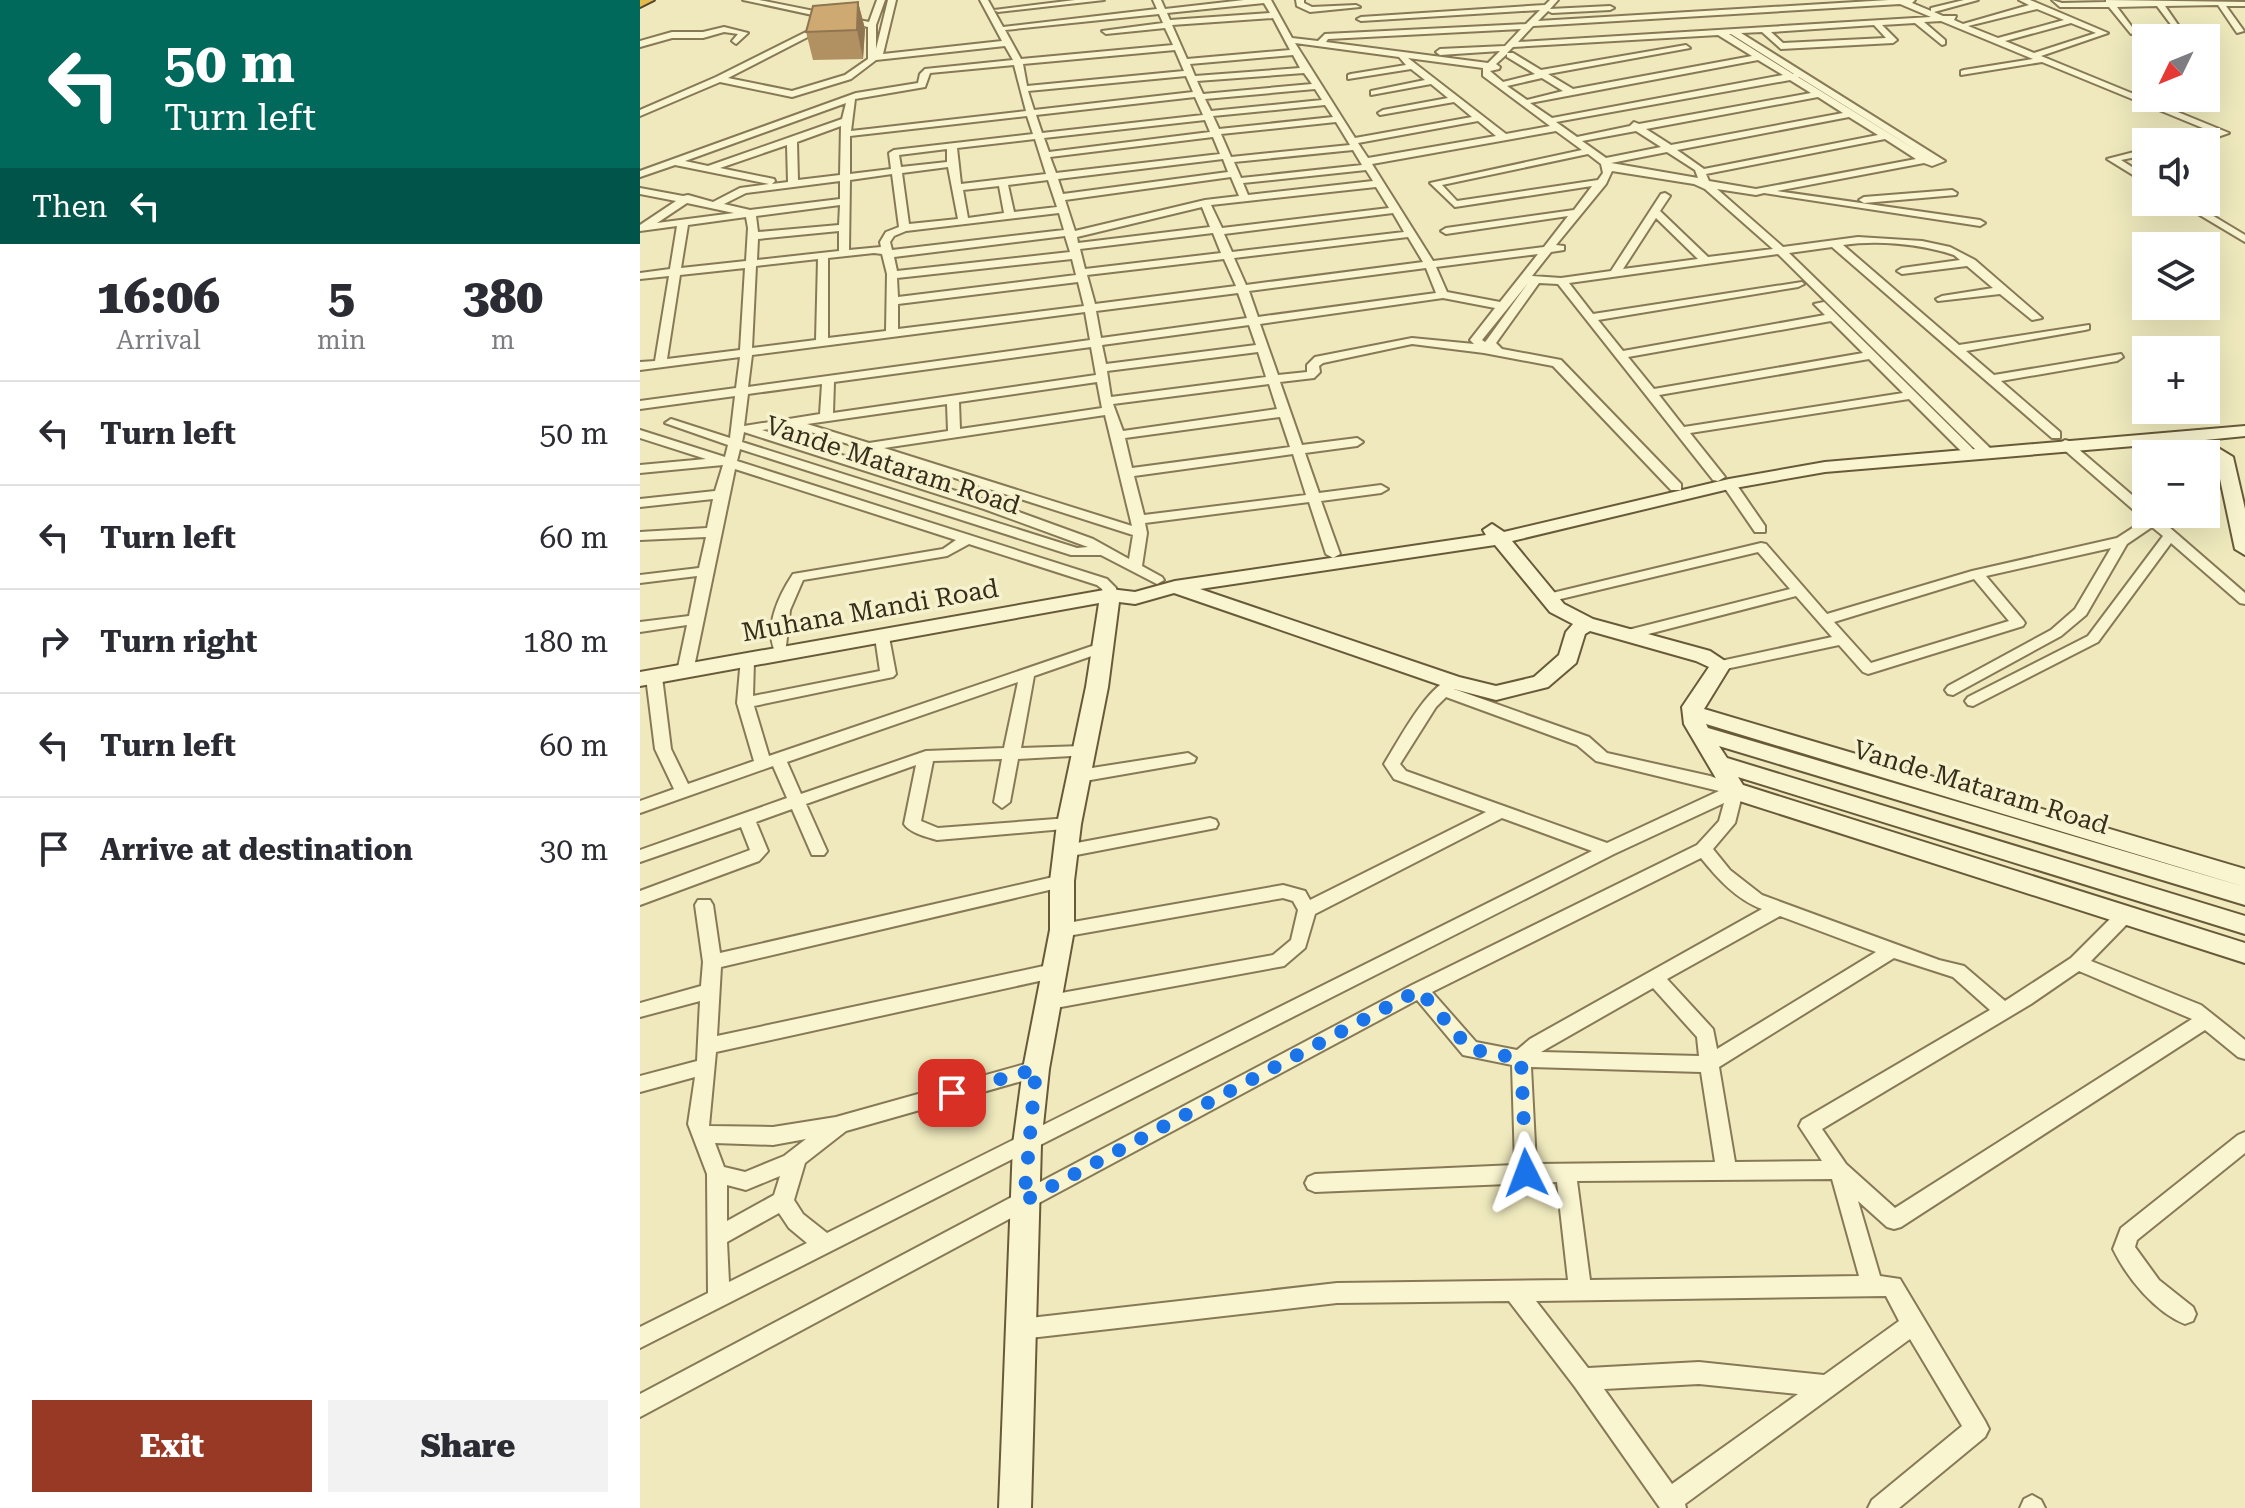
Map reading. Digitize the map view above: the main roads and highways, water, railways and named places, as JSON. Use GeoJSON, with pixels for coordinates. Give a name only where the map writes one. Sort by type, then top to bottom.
{"type":"FeatureCollection","features":[{"type":"Feature","properties":{"kind":"highway"},"geometry":{"type":"LineString","coordinates":[[640,2],[646,0]]}}]}
